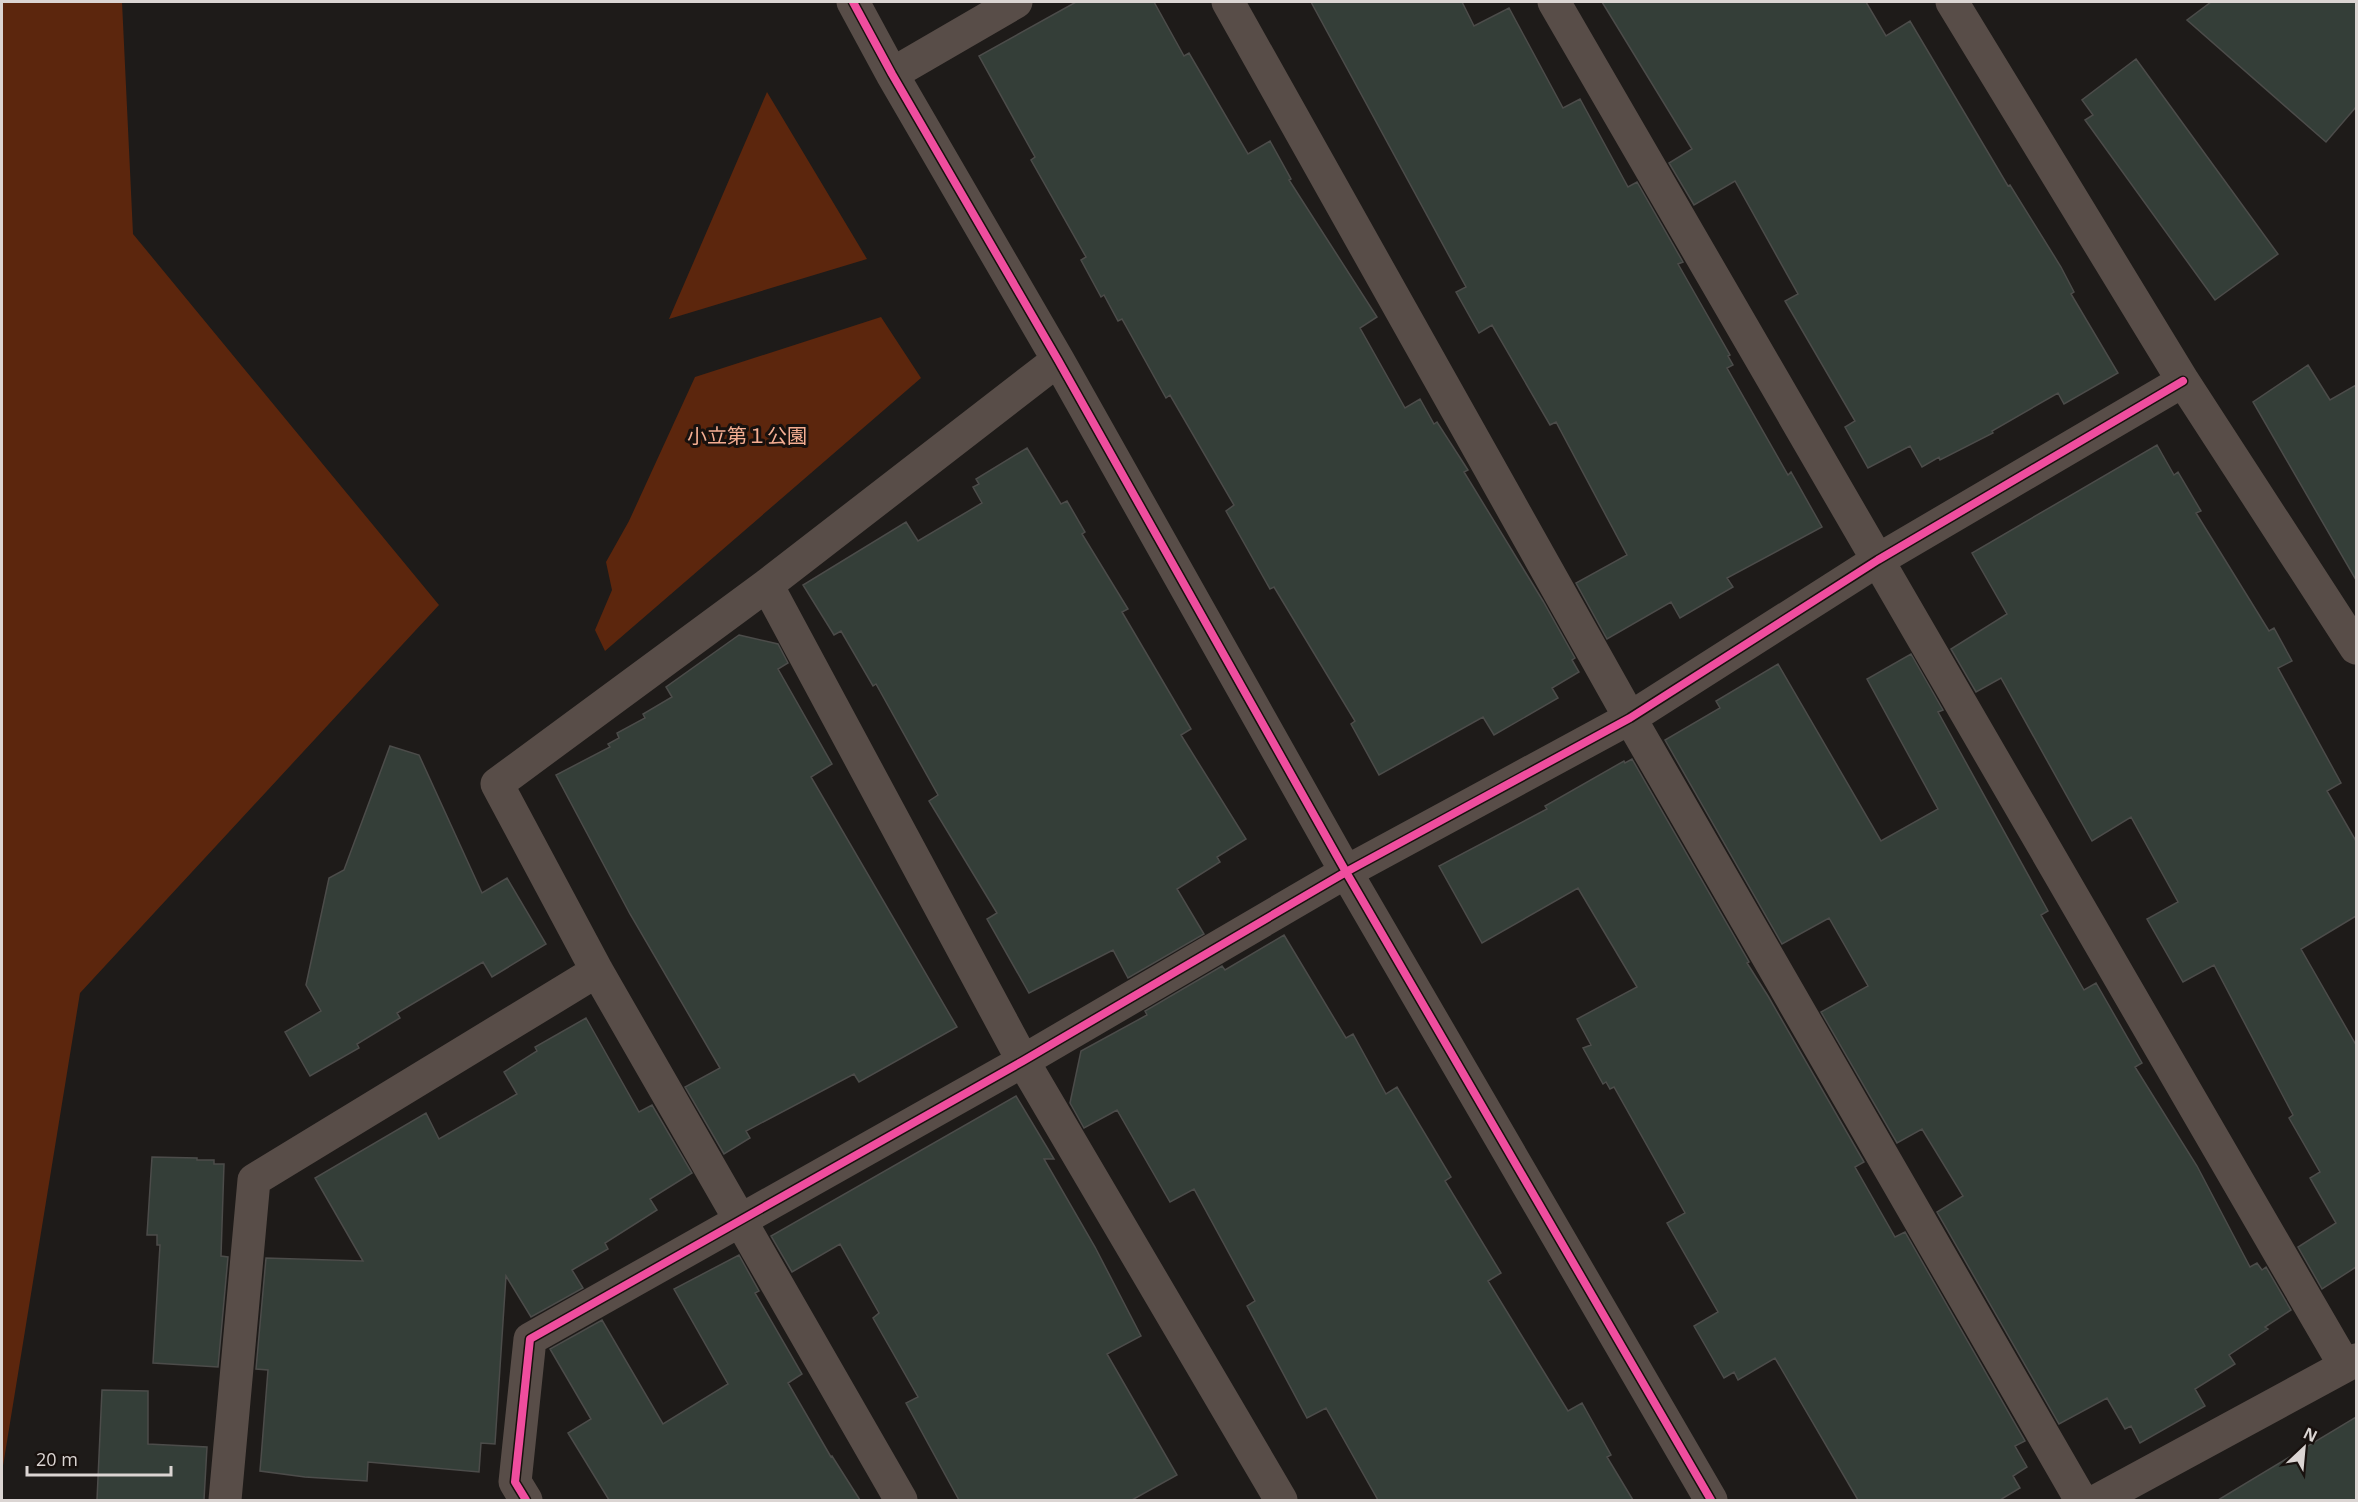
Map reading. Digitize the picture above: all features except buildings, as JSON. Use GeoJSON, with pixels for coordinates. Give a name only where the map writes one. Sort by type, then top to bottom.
{"type":"FeatureCollection","features":[{"type":"Feature","properties":{"kind":"street"},"geometry":{"type":"LineString","coordinates":[[853,2],[892,74],[1058,360],[1346,872],[1711,1500]]}},
{"type":"Feature","properties":{"kind":"street"},"geometry":{"type":"LineString","coordinates":[[892,74],[1016,2]]}},
{"type":"Feature","properties":{"kind":"street"},"geometry":{"type":"LineString","coordinates":[[1228,2],[1630,717],[2081,1500]]}},
{"type":"Feature","properties":{"kind":"street"},"geometry":{"type":"LineString","coordinates":[[1554,2],[1878,560],[2351,1363],[2098,1500]]}},
{"type":"Feature","properties":{"kind":"street"},"geometry":{"type":"LineString","coordinates":[[1953,2],[2183,381],[2356,648]]}},
{"type":"Feature","properties":{"kind":"street"},"geometry":{"type":"LineString","coordinates":[[901,1500],[597,971],[497,784],[767,585],[1058,360]]}},
{"type":"Feature","properties":{"kind":"street"},"geometry":{"type":"LineString","coordinates":[[526,1500],[515,1482],[530,1339],[1023,1061],[1346,872],[1630,717],[1878,560],[2183,381]]}},
{"type":"Feature","properties":{"kind":"street"},"geometry":{"type":"LineString","coordinates":[[767,585],[1023,1061],[1281,1500]]}},
{"type":"Feature","properties":{"kind":"street"},"geometry":{"type":"LineString","coordinates":[[225,1500],[254,1180],[597,971]]}},
{"type":"Feature","properties":{"kind":"green space"},"geometry":{"type":"Polygon","coordinates":[[[2,2],[122,2],[133,234],[439,605],[80,993],[2,1472],[2,2]]]}},
{"type":"Feature","properties":{"kind":"green space"},"geometry":{"type":"Polygon","coordinates":[[[767,92],[867,259],[669,319],[767,92]]]}},
{"type":"Feature","properties":{"kind":"green space","name":"小立第１公園"},"geometry":{"type":"Polygon","coordinates":[[[881,317],[921,378],[605,651],[595,630],[612,590],[606,562],[629,521],[695,377],[881,317]]]}},
{"type":"Feature","properties":{"kind":"cycle path"},"geometry":{"type":"LineString","coordinates":[[853,2],[892,74],[1058,360],[1346,872],[1711,1500]]}},
{"type":"Feature","properties":{"kind":"cycle path"},"geometry":{"type":"LineString","coordinates":[[526,1500],[515,1482],[530,1339],[1023,1061],[1346,872],[1630,718],[1878,560],[2183,381]]}}]}
